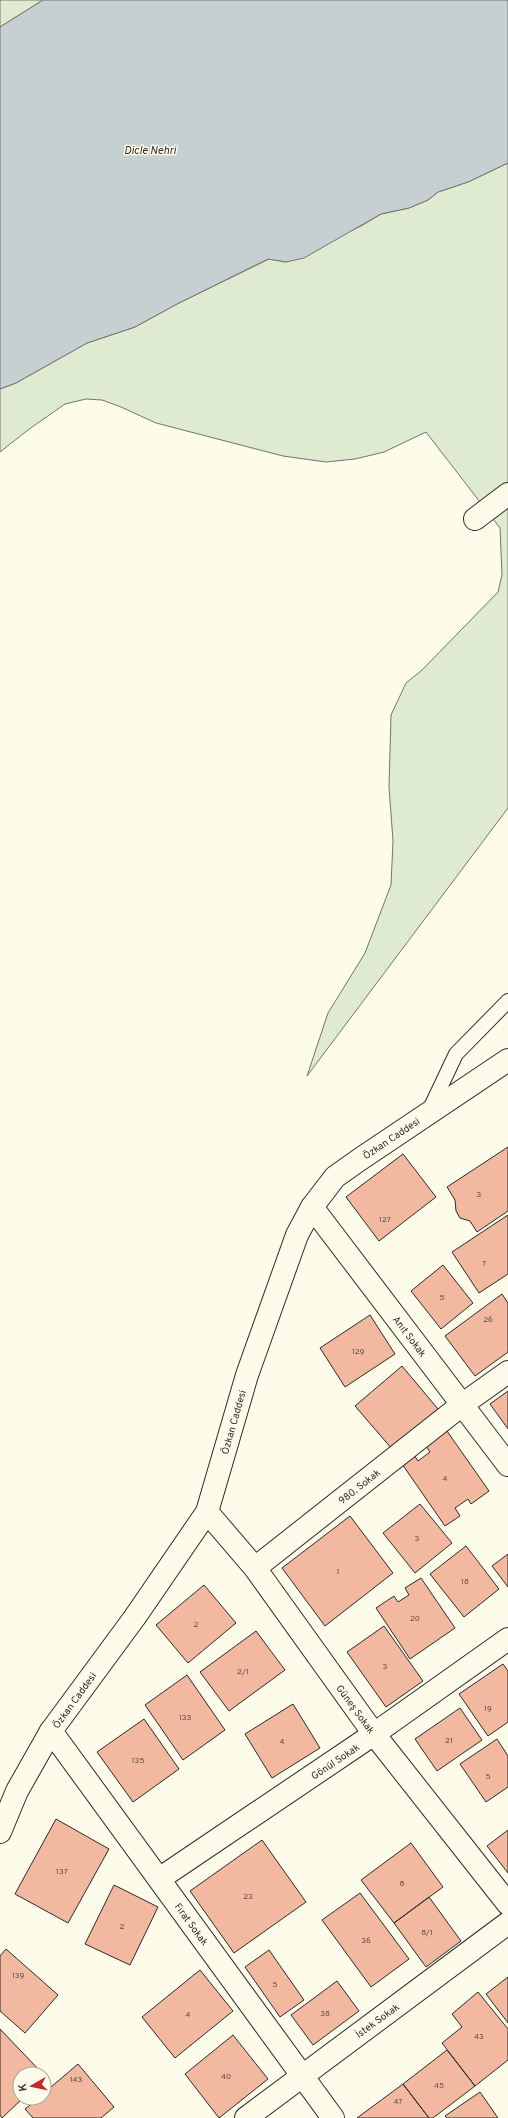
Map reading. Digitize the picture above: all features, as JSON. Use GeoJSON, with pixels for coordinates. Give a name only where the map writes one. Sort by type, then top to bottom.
{"type":"FeatureCollection","features":[{"type":"Feature","properties":{"kind":"street"},"geometry":{"type":"LineString","coordinates":[[475,519],[508,494]]}},
{"type":"Feature","properties":{"kind":"street","name":"Özkan Caddesi"},"geometry":{"type":"LineString","coordinates":[[0,1832],[17,1791],[51,1731],[135,1617],[207,1512],[246,1375],[297,1234],[312,1207],[336,1177],[508,1060]]}},
{"type":"Feature","properties":{"kind":"street","name":"Anıt Sokak"},"geometry":{"type":"LineString","coordinates":[[312,1207],[463,1404],[508,1466]]}},
{"type":"Feature","properties":{"kind":"street","name":"980. Sokak"},"geometry":{"type":"LineString","coordinates":[[255,1568],[463,1404],[508,1372]]}},
{"type":"Feature","properties":{"kind":"street","name":"Güneş Sokak"},"geometry":{"type":"LineString","coordinates":[[207,1512],[255,1568],[374,1734],[508,1904]]}},
{"type":"Feature","properties":{"kind":"street","name":"Gönül Sokak"},"geometry":{"type":"LineString","coordinates":[[159,1879],[374,1734],[508,1639]]}},
{"type":"Feature","properties":{"kind":"street","name":"Fırat Sokak"},"geometry":{"type":"LineString","coordinates":[[51,1731],[333,2118]]}},
{"type":"Feature","properties":{"kind":"street","name":"İstek Sokak"},"geometry":{"type":"LineString","coordinates":[[246,2118],[508,1923]]}},
{"type":"Feature","properties":{"kind":"lane"},"geometry":{"type":"LineString","coordinates":[[429,1113],[456,1054],[508,1001]]}},
{"type":"Feature","properties":{"kind":"green space"},"geometry":{"type":"Polygon","coordinates":[[[0,0],[43,0],[0,27],[0,0]]]}},
{"type":"Feature","properties":{"kind":"green space"},"geometry":{"type":"Polygon","coordinates":[[[508,163],[508,808],[307,1076],[328,1013],[365,953],[391,885],[393,841],[389,787],[391,715],[406,683],[422,670],[498,592],[502,575],[500,528],[426,432],[384,452],[355,459],[326,462],[283,456],[156,423],[102,400],[86,399],[65,404],[0,452],[0,389],[16,383],[87,343],[135,327],[177,304],[269,259],[286,262],[361,226],[381,214],[409,208],[428,200],[438,192],[468,182],[508,163]]]}},
{"type":"Feature","properties":{"kind":"water","name":"Dicle Nehri"},"geometry":{"type":"Polygon","coordinates":[[[43,0],[508,0],[508,163],[468,182],[438,192],[428,200],[409,208],[381,214],[304,258],[286,262],[268,259],[177,304],[135,327],[87,343],[16,383],[0,389],[0,27],[43,0]]]}},
{"type":"Feature","properties":{"kind":"building"},"geometry":{"type":"Polygon","coordinates":[[[508,1147],[508,1211],[477,1232],[470,1221],[460,1218],[456,1211],[455,1200],[447,1187],[508,1147]]]}},
{"type":"Feature","properties":{"kind":"building"},"geometry":{"type":"Polygon","coordinates":[[[403,1154],[436,1197],[379,1241],[346,1197],[403,1154]]]}},
{"type":"Feature","properties":{"kind":"building"},"geometry":{"type":"Polygon","coordinates":[[[508,1215],[508,1274],[479,1293],[452,1252],[508,1215]]]}},
{"type":"Feature","properties":{"kind":"building"},"geometry":{"type":"Polygon","coordinates":[[[443,1265],[473,1303],[441,1329],[411,1291],[443,1265]]]}},
{"type":"Feature","properties":{"kind":"building"},"geometry":{"type":"Polygon","coordinates":[[[502,1294],[508,1303],[508,1352],[475,1376],[445,1336],[502,1294]]]}},
{"type":"Feature","properties":{"kind":"building"},"geometry":{"type":"Polygon","coordinates":[[[370,1315],[395,1354],[345,1387],[320,1348],[370,1315]]]}},
{"type":"Feature","properties":{"kind":"building"},"geometry":{"type":"Polygon","coordinates":[[[402,1366],[438,1409],[392,1449],[355,1406],[402,1366]]]}},
{"type":"Feature","properties":{"kind":"building"},"geometry":{"type":"Polygon","coordinates":[[[508,1391],[508,1429],[490,1404],[508,1391]]]}},
{"type":"Feature","properties":{"kind":"building"},"geometry":{"type":"Polygon","coordinates":[[[447,1431],[489,1491],[471,1504],[468,1499],[455,1508],[460,1516],[445,1526],[402,1464],[414,1455],[418,1461],[430,1452],[426,1446],[447,1431]]]}},
{"type":"Feature","properties":{"kind":"building"},"geometry":{"type":"Polygon","coordinates":[[[420,1504],[452,1543],[415,1573],[383,1533],[420,1504]]]}},
{"type":"Feature","properties":{"kind":"building"},"geometry":{"type":"Polygon","coordinates":[[[350,1516],[393,1573],[325,1626],[282,1568],[350,1516]]]}},
{"type":"Feature","properties":{"kind":"building"},"geometry":{"type":"Polygon","coordinates":[[[466,1546],[499,1589],[464,1617],[430,1574],[466,1546]]]}},
{"type":"Feature","properties":{"kind":"building"},"geometry":{"type":"Polygon","coordinates":[[[508,1554],[508,1587],[492,1566],[508,1554]]]}},
{"type":"Feature","properties":{"kind":"building"},"geometry":{"type":"Polygon","coordinates":[[[421,1578],[455,1628],[410,1659],[376,1608],[394,1596],[398,1602],[409,1595],[405,1588],[421,1578]]]}},
{"type":"Feature","properties":{"kind":"building"},"geometry":{"type":"Polygon","coordinates":[[[204,1585],[236,1623],[188,1663],[156,1625],[204,1585]]]}},
{"type":"Feature","properties":{"kind":"building"},"geometry":{"type":"Polygon","coordinates":[[[384,1626],[423,1681],[386,1707],[347,1652],[384,1626]]]}},
{"type":"Feature","properties":{"kind":"building"},"geometry":{"type":"Polygon","coordinates":[[[256,1631],[285,1670],[229,1711],[200,1672],[256,1631]]]}},
{"type":"Feature","properties":{"kind":"building"},"geometry":{"type":"Polygon","coordinates":[[[503,1664],[508,1671],[508,1722],[488,1736],[459,1694],[503,1664]]]}},
{"type":"Feature","properties":{"kind":"building"},"geometry":{"type":"Polygon","coordinates":[[[187,1675],[225,1730],[183,1760],[145,1705],[187,1675]]]}},
{"type":"Feature","properties":{"kind":"building"},"geometry":{"type":"Polygon","coordinates":[[[293,1704],[320,1748],[272,1778],[245,1734],[293,1704]]]}},
{"type":"Feature","properties":{"kind":"building"},"geometry":{"type":"Polygon","coordinates":[[[460,1708],[482,1740],[437,1771],[415,1739],[460,1708]]]}},
{"type":"Feature","properties":{"kind":"building"},"geometry":{"type":"Polygon","coordinates":[[[144,1719],[179,1769],[133,1802],[97,1752],[144,1719]]]}},
{"type":"Feature","properties":{"kind":"building"},"geometry":{"type":"Polygon","coordinates":[[[497,1739],[508,1756],[508,1787],[486,1802],[460,1764],[497,1739]]]}},
{"type":"Feature","properties":{"kind":"building"},"geometry":{"type":"Polygon","coordinates":[[[56,1819],[109,1849],[68,1923],[15,1894],[56,1819]]]}},
{"type":"Feature","properties":{"kind":"building"},"geometry":{"type":"Polygon","coordinates":[[[508,1830],[508,1873],[487,1846],[508,1830]]]}},
{"type":"Feature","properties":{"kind":"building"},"geometry":{"type":"Polygon","coordinates":[[[262,1840],[306,1902],[234,1953],[190,1891],[262,1840]]]}},
{"type":"Feature","properties":{"kind":"building"},"geometry":{"type":"Polygon","coordinates":[[[411,1843],[443,1887],[394,1923],[361,1880],[411,1843]]]}},
{"type":"Feature","properties":{"kind":"building"},"geometry":{"type":"Polygon","coordinates":[[[114,1885],[158,1907],[130,1965],[85,1944],[114,1885]]]}},
{"type":"Feature","properties":{"kind":"building"},"geometry":{"type":"Polygon","coordinates":[[[360,1893],[409,1959],[371,1987],[322,1920],[360,1893]]]}},
{"type":"Feature","properties":{"kind":"building"},"geometry":{"type":"Polygon","coordinates":[[[429,1897],[461,1941],[426,1967],[394,1923],[429,1897]]]}},
{"type":"Feature","properties":{"kind":"building"},"geometry":{"type":"Polygon","coordinates":[[[6,1949],[58,1995],[25,2033],[0,2011],[0,1956],[6,1949]]]}},
{"type":"Feature","properties":{"kind":"building"},"geometry":{"type":"Polygon","coordinates":[[[269,1950],[304,2000],[280,2017],[245,1967],[269,1950]]]}},
{"type":"Feature","properties":{"kind":"building"},"geometry":{"type":"Polygon","coordinates":[[[200,1970],[233,2011],[175,2058],[142,2017],[200,1970]]]}},
{"type":"Feature","properties":{"kind":"building"},"geometry":{"type":"Polygon","coordinates":[[[508,1977],[508,2023],[486,1994],[508,1977]]]}},
{"type":"Feature","properties":{"kind":"building"},"geometry":{"type":"Polygon","coordinates":[[[337,1981],[359,2011],[313,2045],[291,2015],[337,1981]]]}},
{"type":"Feature","properties":{"kind":"building"},"geometry":{"type":"Polygon","coordinates":[[[478,1992],[508,2029],[508,2060],[475,2086],[442,2043],[462,2027],[452,2014],[478,1992]]]}},
{"type":"Feature","properties":{"kind":"building"},"geometry":{"type":"Polygon","coordinates":[[[0,2029],[35,2066],[12,2066],[12,2106],[15,2106],[2,2118],[0,2115],[0,2029]]]}},
{"type":"Feature","properties":{"kind":"building"},"geometry":{"type":"Polygon","coordinates":[[[233,2035],[268,2079],[219,2118],[185,2074],[233,2035]]]}},
{"type":"Feature","properties":{"kind":"building"},"geometry":{"type":"Polygon","coordinates":[[[447,2050],[475,2086],[433,2118],[429,2118],[403,2084],[447,2050]]]}},
{"type":"Feature","properties":{"kind":"building"},"geometry":{"type":"Polygon","coordinates":[[[78,2064],[114,2107],[101,2118],[33,2118],[25,2109],[29,2106],[52,2106],[52,2086],[78,2064]]]}},
{"type":"Feature","properties":{"kind":"building"},"geometry":{"type":"Polygon","coordinates":[[[403,2084],[429,2118],[357,2118],[403,2084]]]}},
{"type":"Feature","properties":{"kind":"building"},"geometry":{"type":"Polygon","coordinates":[[[480,2092],[498,2118],[447,2118],[445,2116],[480,2092]]]}}]}
